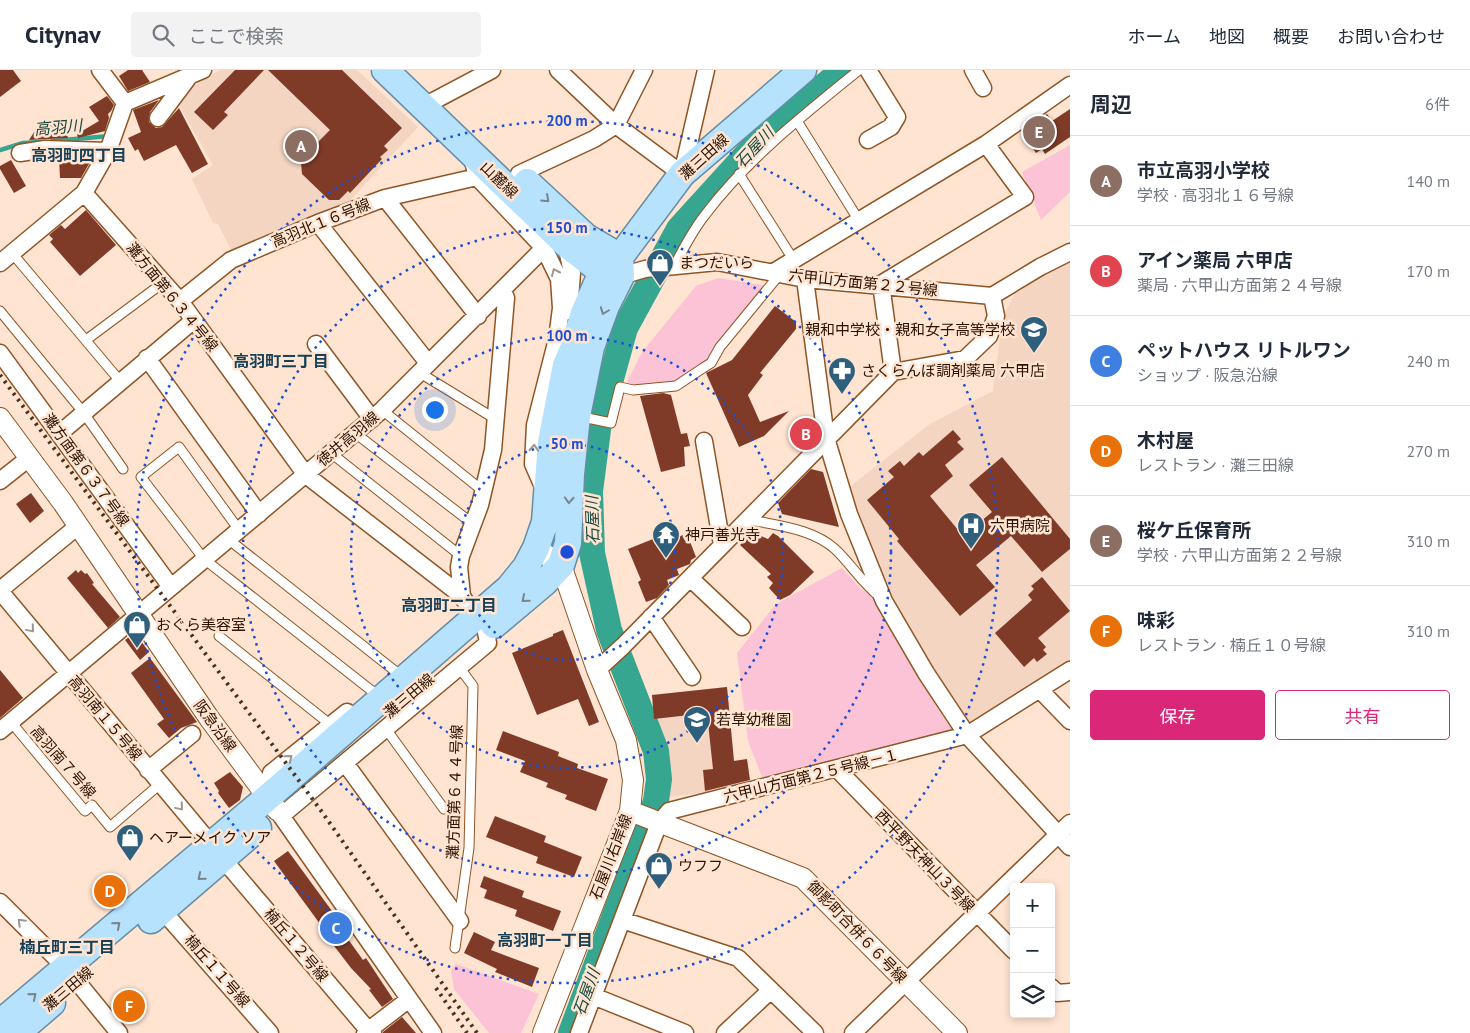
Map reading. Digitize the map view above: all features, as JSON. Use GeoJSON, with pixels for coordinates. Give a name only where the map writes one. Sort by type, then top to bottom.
{"type":"FeatureCollection","features":[{"type":"Feature","properties":{"kind":"main road","name":"山麓線"},"geometry":{"type":"LineString","coordinates":[[385,70],[431,102],[519,174],[622,268]]}},
{"type":"Feature","properties":{"kind":"main road","name":"山麓線"},"geometry":{"type":"LineString","coordinates":[[408,70],[471,152],[555,246],[622,268]]}},
{"type":"Feature","properties":{"kind":"main road","name":"灘三田線"},"geometry":{"type":"LineString","coordinates":[[17,1033],[72,975],[217,851],[275,808],[379,720],[474,612],[509,588],[526,567],[536,548],[545,522],[552,434],[566,365],[574,347],[584,313],[622,268],[682,174],[803,70]]}},
{"type":"Feature","properties":{"kind":"main road","name":"灘三田線"},"geometry":{"type":"LineString","coordinates":[[474,612],[544,583],[561,566],[568,543],[571,474],[591,347],[622,268]]}},
{"type":"Feature","properties":{"kind":"main road","name":"灘三田線"},"geometry":{"type":"LineString","coordinates":[[0,1023],[72,975],[162,910],[217,851]]}},
{"type":"Feature","properties":{"kind":"street"},"geometry":{"type":"LineString","coordinates":[[100,70],[125,103]]}},
{"type":"Feature","properties":{"kind":"street"},"geometry":{"type":"LineString","coordinates":[[431,102],[492,70]]}},
{"type":"Feature","properties":{"kind":"street"},"geometry":{"type":"LineString","coordinates":[[558,70],[616,124],[682,174],[706,70]]}},
{"type":"Feature","properties":{"kind":"street"},"geometry":{"type":"LineString","coordinates":[[519,174],[594,139],[616,124],[644,70]]}},
{"type":"Feature","properties":{"kind":"street"},"geometry":{"type":"LineString","coordinates":[[868,70],[897,117],[891,127],[868,140]]}},
{"type":"Feature","properties":{"kind":"street"},"geometry":{"type":"LineString","coordinates":[[973,70],[983,88]]}},
{"type":"Feature","properties":{"kind":"street"},"geometry":{"type":"LineString","coordinates":[[6,258],[84,193],[109,148],[125,103],[192,72]]}},
{"type":"Feature","properties":{"kind":"street"},"geometry":{"type":"LineString","coordinates":[[158,118],[192,72]]}},
{"type":"Feature","properties":{"kind":"street"},"geometry":{"type":"LineString","coordinates":[[776,274],[793,259],[986,144],[1070,85]]}},
{"type":"Feature","properties":{"kind":"street"},"geometry":{"type":"LineString","coordinates":[[893,372],[881,284],[1025,197],[986,144]]}},
{"type":"Feature","properties":{"kind":"street"},"geometry":{"type":"LineString","coordinates":[[20,154],[45,149],[109,148]]}},
{"type":"Feature","properties":{"kind":"street"},"geometry":{"type":"LineString","coordinates":[[471,152],[477,177],[555,246],[572,273],[566,365]]}},
{"type":"Feature","properties":{"kind":"street","name":"高羽北１６号線"},"geometry":{"type":"LineString","coordinates":[[180,301],[231,260],[318,223],[384,198],[477,177]]}},
{"type":"Feature","properties":{"kind":"street","name":"灘方面第６３４号線"},"geometry":{"type":"LineString","coordinates":[[84,193],[180,301],[306,474],[474,612]]}},
{"type":"Feature","properties":{"kind":"street"},"geometry":{"type":"LineString","coordinates":[[384,198],[478,316]]}},
{"type":"Feature","properties":{"kind":"street"},"geometry":{"type":"LineString","coordinates":[[318,223],[424,368]]}},
{"type":"Feature","properties":{"kind":"street"},"geometry":{"type":"LineString","coordinates":[[547,494],[533,464],[535,425],[557,340],[560,308],[555,246]]}},
{"type":"Feature","properties":{"kind":"street","name":"徳井高羽線"},"geometry":{"type":"LineString","coordinates":[[6,727],[377,415],[503,291],[555,246]]}},
{"type":"Feature","properties":{"kind":"street"},"geometry":{"type":"LineString","coordinates":[[602,665],[623,646],[893,372],[964,359],[990,336],[996,316],[992,296],[1040,267],[1070,252]]}},
{"type":"Feature","properties":{"kind":"street","name":"六甲山方面第２２号線"},"geometry":{"type":"LineString","coordinates":[[622,268],[673,268],[717,262],[805,279],[881,284],[992,296]]}},
{"type":"Feature","properties":{"kind":"street"},"geometry":{"type":"LineString","coordinates":[[805,279],[826,438],[849,514],[884,601],[926,673],[967,735],[1070,847]]}},
{"type":"Feature","properties":{"kind":"street"},"geometry":{"type":"LineString","coordinates":[[474,612],[395,671],[271,773],[275,808],[345,763],[488,643],[474,612],[459,567],[460,556],[473,524],[493,450],[506,298],[503,291]]}},
{"type":"Feature","properties":{"kind":"street"},"geometry":{"type":"LineString","coordinates":[[60,433],[120,380],[194,320]]}},
{"type":"Feature","properties":{"kind":"street"},"geometry":{"type":"LineString","coordinates":[[316,344],[377,415]]}},
{"type":"Feature","properties":{"kind":"street","name":"灘方面第６３７号線"},"geometry":{"type":"LineString","coordinates":[[0,353],[171,587]]}},
{"type":"Feature","properties":{"kind":"street"},"geometry":{"type":"LineString","coordinates":[[147,358],[259,514]]}},
{"type":"Feature","properties":{"kind":"street","name":"阪急沿線"},"geometry":{"type":"LineString","coordinates":[[0,418],[78,526],[209,718],[275,808],[433,1033]]}},
{"type":"Feature","properties":{"kind":"street"},"geometry":{"type":"LineString","coordinates":[[704,440],[722,545]]}},
{"type":"Feature","properties":{"kind":"street"},"geometry":{"type":"LineString","coordinates":[[0,482],[29,458]]}},
{"type":"Feature","properties":{"kind":"street"},"geometry":{"type":"LineString","coordinates":[[0,590],[78,526]]}},
{"type":"Feature","properties":{"kind":"street"},"geometry":{"type":"LineString","coordinates":[[536,548],[561,566]]}},
{"type":"Feature","properties":{"kind":"street","name":"石屋川右岸線"},"geometry":{"type":"LineString","coordinates":[[543,1033],[630,811],[633,780],[626,740],[602,665],[561,566]]}},
{"type":"Feature","properties":{"kind":"street"},"geometry":{"type":"LineString","coordinates":[[690,578],[742,627]]}},
{"type":"Feature","properties":{"kind":"street","name":"高羽南１５号線"},"geometry":{"type":"LineString","coordinates":[[0,590],[217,851]]}},
{"type":"Feature","properties":{"kind":"street"},"geometry":{"type":"LineString","coordinates":[[651,617],[692,677]]}},
{"type":"Feature","properties":{"kind":"street","name":"六甲山方面第２５号線－１"},"geometry":{"type":"LineString","coordinates":[[659,823],[669,811],[838,770],[967,735],[1070,670]]}},
{"type":"Feature","properties":{"kind":"street"},"geometry":{"type":"LineString","coordinates":[[1040,690],[1070,721]]}},
{"type":"Feature","properties":{"kind":"street"},"geometry":{"type":"LineString","coordinates":[[148,770],[192,734]]}},
{"type":"Feature","properties":{"kind":"street"},"geometry":{"type":"LineString","coordinates":[[345,763],[460,921]]}},
{"type":"Feature","properties":{"kind":"street","name":"西平野天神山３号線"},"geometry":{"type":"LineString","coordinates":[[838,770],[1010,947]]}},
{"type":"Feature","properties":{"kind":"street","name":"御影町合併６６号線"},"geometry":{"type":"LineString","coordinates":[[630,811],[803,878],[957,1033]]}},
{"type":"Feature","properties":{"kind":"street"},"geometry":{"type":"LineString","coordinates":[[853,1033],[1070,822]]}},
{"type":"Feature","properties":{"kind":"street"},"geometry":{"type":"LineString","coordinates":[[579,1033],[659,823]]}},
{"type":"Feature","properties":{"kind":"street","name":"楠丘１２号線"},"geometry":{"type":"LineString","coordinates":[[217,851],[369,1032]]}},
{"type":"Feature","properties":{"kind":"street"},"geometry":{"type":"LineString","coordinates":[[0,902],[72,975],[119,1033]]}},
{"type":"Feature","properties":{"kind":"street","name":"楠丘１１号線"},"geometry":{"type":"LineString","coordinates":[[162,910],[270,1033]]}},
{"type":"Feature","properties":{"kind":"street"},"geometry":{"type":"LineString","coordinates":[[622,920],[738,958],[815,1033]]}},
{"type":"Feature","properties":{"kind":"street"},"geometry":{"type":"LineString","coordinates":[[726,1033],[771,990]]}},
{"type":"Feature","properties":{"kind":"street"},"geometry":{"type":"LineString","coordinates":[[1055,991],[1057,993],[1070,992]]}},
{"type":"Feature","properties":{"kind":"street"},"geometry":{"type":"LineString","coordinates":[[593,996],[685,1033]]}},
{"type":"Feature","properties":{"kind":"street"},"geometry":{"type":"LineString","coordinates":[[369,1032],[408,1000]]}},
{"type":"Feature","properties":{"kind":"lane"},"geometry":{"type":"LineString","coordinates":[[673,268],[704,216],[739,174],[797,120],[859,70]]}},
{"type":"Feature","properties":{"kind":"lane"},"geometry":{"type":"LineString","coordinates":[[797,120],[858,219]]}},
{"type":"Feature","properties":{"kind":"lane"},"geometry":{"type":"LineString","coordinates":[[739,174],[793,259]]}},
{"type":"Feature","properties":{"kind":"lane"},"geometry":{"type":"LineString","coordinates":[[6,258],[86,340],[120,380]]}},
{"type":"Feature","properties":{"kind":"lane"},"geometry":{"type":"LineString","coordinates":[[579,416],[611,423],[620,387],[633,390],[676,386],[711,363],[720,347],[776,274]]}},
{"type":"Feature","properties":{"kind":"lane"},"geometry":{"type":"LineString","coordinates":[[86,340],[104,324],[164,282]]}},
{"type":"Feature","properties":{"kind":"lane"},"geometry":{"type":"LineString","coordinates":[[0,311],[83,412],[122,469]]}},
{"type":"Feature","properties":{"kind":"lane"},"geometry":{"type":"LineString","coordinates":[[424,368],[497,420]]}},
{"type":"Feature","properties":{"kind":"lane"},"geometry":{"type":"LineString","coordinates":[[377,415],[483,491]]}},
{"type":"Feature","properties":{"kind":"lane"},"geometry":{"type":"LineString","coordinates":[[355,433],[473,524]]}},
{"type":"Feature","properties":{"kind":"lane"},"geometry":{"type":"LineString","coordinates":[[372,691],[204,559],[141,477],[178,448],[233,535],[395,671]]}},
{"type":"Feature","properties":{"kind":"lane"},"geometry":{"type":"LineString","coordinates":[[332,453],[460,556]]}},
{"type":"Feature","properties":{"kind":"lane"},"geometry":{"type":"LineString","coordinates":[[747,519],[806,532],[834,548],[867,587],[884,601]]}},
{"type":"Feature","properties":{"kind":"lane"},"geometry":{"type":"LineString","coordinates":[[219,636],[331,725]]}},
{"type":"Feature","properties":{"kind":"lane","name":"灘方面第６４４号線"},"geometry":{"type":"LineString","coordinates":[[455,948],[469,848],[473,686],[459,667]]}},
{"type":"Feature","properties":{"kind":"lane","name":"高羽南７号線"},"geometry":{"type":"LineString","coordinates":[[6,727],[85,811],[92,805],[110,827],[160,784]]}},
{"type":"Feature","properties":{"kind":"lane"},"geometry":{"type":"LineString","coordinates":[[386,729],[444,809]]}},
{"type":"Feature","properties":{"kind":"shaded area"},"geometry":{"type":"Polygon","coordinates":[[[220,70],[357,70],[418,127],[346,205],[232,252],[218,224],[213,223],[192,179],[213,165],[179,105],[178,95],[220,70]]]}},
{"type":"Feature","properties":{"kind":"shaded area"},"geometry":{"type":"Polygon","coordinates":[[[1070,145],[1070,192],[1041,220],[1022,172],[1070,145]]]}},
{"type":"Feature","properties":{"kind":"shaded area","name":"六甲病院"},"geometry":{"type":"Polygon","coordinates":[[[1070,262],[1070,662],[968,726],[891,605],[885,580],[848,488],[930,424],[993,391],[1003,316],[1018,288],[1070,262]]]}},
{"type":"Feature","properties":{"kind":"shaded area"},"geometry":{"type":"Polygon","coordinates":[[[719,278],[767,286],[710,358],[674,384],[634,389],[627,382],[642,352],[696,286],[719,278]]]}},
{"type":"Feature","properties":{"kind":"shaded area"},"geometry":{"type":"Polygon","coordinates":[[[842,568],[860,588],[875,598],[936,706],[954,733],[764,782],[748,741],[737,653],[776,604],[842,568]]]}},
{"type":"Feature","properties":{"kind":"shaded area","name":"若草幼稚園"},"geometry":{"type":"Polygon","coordinates":[[[727,687],[734,760],[747,759],[750,782],[705,792],[663,798],[667,771],[665,753],[653,720],[652,695],[727,687]]]}},
{"type":"Feature","properties":{"kind":"shaded area"},"geometry":{"type":"Polygon","coordinates":[[[456,964],[539,994],[521,1033],[489,1033],[454,989],[451,970],[456,964]]]}},
{"type":"Feature","properties":{"kind":"building"},"geometry":{"type":"Polygon","coordinates":[[[0,70],[13,70],[21,81],[0,97],[0,70]]]}},
{"type":"Feature","properties":{"kind":"building"},"geometry":{"type":"Polygon","coordinates":[[[128,70],[142,70],[150,82],[128,91],[119,76],[128,70]]]}},
{"type":"Feature","properties":{"kind":"building"},"geometry":{"type":"Polygon","coordinates":[[[235,70],[264,70],[224,112],[228,115],[213,130],[194,112],[235,70]]]}},
{"type":"Feature","properties":{"kind":"building"},"geometry":{"type":"Polygon","coordinates":[[[268,70],[342,70],[402,128],[384,146],[388,150],[380,157],[382,159],[350,193],[348,191],[339,200],[329,200],[302,174],[301,162],[308,156],[306,154],[330,130],[268,70]]]}},
{"type":"Feature","properties":{"kind":"building"},"geometry":{"type":"Polygon","coordinates":[[[107,96],[114,105],[108,114],[109,118],[105,131],[78,138],[77,134],[99,121],[89,107],[107,96]]]}},
{"type":"Feature","properties":{"kind":"building"},"geometry":{"type":"Polygon","coordinates":[[[159,100],[150,112],[149,122],[156,128],[162,127],[179,108],[208,164],[192,173],[176,145],[144,161],[138,149],[135,151],[128,138],[141,132],[133,110],[159,100]]]}},
{"type":"Feature","properties":{"kind":"building"},"geometry":{"type":"Polygon","coordinates":[[[1070,109],[1070,137],[1045,154],[1042,149],[1036,153],[1021,132],[1047,114],[1052,121],[1070,109]]]}},
{"type":"Feature","properties":{"kind":"building"},"geometry":{"type":"Polygon","coordinates":[[[64,118],[68,138],[29,140],[36,129],[64,118]]]}},
{"type":"Feature","properties":{"kind":"building"},"geometry":{"type":"Polygon","coordinates":[[[59,159],[90,160],[90,162],[81,178],[60,178],[59,159]]]}},
{"type":"Feature","properties":{"kind":"building"},"geometry":{"type":"Polygon","coordinates":[[[11,160],[26,186],[14,193],[0,169],[0,166],[11,160]]]}},
{"type":"Feature","properties":{"kind":"building"},"geometry":{"type":"Polygon","coordinates":[[[86,210],[116,245],[80,276],[50,242],[53,239],[49,235],[61,225],[65,229],[86,210]]]}},
{"type":"Feature","properties":{"kind":"building"},"geometry":{"type":"Polygon","coordinates":[[[775,306],[796,322],[796,329],[760,373],[763,375],[748,395],[760,422],[789,411],[764,436],[739,447],[706,373],[732,360],[775,306]]]}},
{"type":"Feature","properties":{"kind":"building"},"geometry":{"type":"Polygon","coordinates":[[[663,393],[671,395],[681,434],[687,433],[690,446],[684,447],[685,466],[661,472],[640,396],[663,393]]]}},
{"type":"Feature","properties":{"kind":"building"},"geometry":{"type":"Polygon","coordinates":[[[953,430],[961,439],[957,442],[964,449],[945,465],[953,476],[930,496],[963,536],[992,512],[969,485],[1002,457],[1070,539],[1070,549],[1042,572],[1011,536],[976,565],[995,587],[960,616],[897,541],[899,539],[867,500],[894,477],[888,471],[900,461],[904,466],[919,452],[923,456],[953,430]]]}},
{"type":"Feature","properties":{"kind":"building"},"geometry":{"type":"Polygon","coordinates":[[[811,469],[823,472],[839,527],[782,514],[778,503],[811,469]]]}},
{"type":"Feature","properties":{"kind":"building"},"geometry":{"type":"Polygon","coordinates":[[[31,493],[44,511],[30,523],[16,504],[31,493]]]}},
{"type":"Feature","properties":{"kind":"building"},"geometry":{"type":"Polygon","coordinates":[[[752,532],[768,539],[773,533],[778,536],[814,572],[790,595],[780,600],[769,588],[773,583],[767,577],[771,574],[740,545],[752,532]]]}},
{"type":"Feature","properties":{"kind":"building"},"geometry":{"type":"Polygon","coordinates":[[[683,535],[685,541],[689,539],[696,557],[691,560],[690,564],[677,569],[679,575],[667,580],[669,585],[657,598],[646,602],[638,582],[641,580],[628,549],[658,537],[661,544],[683,535]]]}},
{"type":"Feature","properties":{"kind":"building"},"geometry":{"type":"Polygon","coordinates":[[[76,570],[78,573],[81,570],[85,574],[87,573],[94,583],[92,584],[120,617],[108,628],[67,578],[76,570]]]}},
{"type":"Feature","properties":{"kind":"building"},"geometry":{"type":"Polygon","coordinates":[[[1042,577],[1070,611],[1038,638],[1046,647],[1043,650],[1047,654],[1037,662],[1034,658],[1024,667],[995,633],[1032,600],[1028,595],[1034,589],[1031,586],[1042,577]]]}},
{"type":"Feature","properties":{"kind":"building"},"geometry":{"type":"Polygon","coordinates":[[[563,630],[599,722],[589,726],[578,699],[537,715],[512,653],[563,630]]]}},
{"type":"Feature","properties":{"kind":"building"},"geometry":{"type":"Polygon","coordinates":[[[135,633],[149,652],[140,660],[125,640],[135,633]]]}},
{"type":"Feature","properties":{"kind":"building"},"geometry":{"type":"Polygon","coordinates":[[[150,658],[197,722],[181,728],[169,738],[157,724],[164,719],[131,673],[150,658]]]}},
{"type":"Feature","properties":{"kind":"building"},"geometry":{"type":"Polygon","coordinates":[[[0,670],[23,698],[0,718],[0,670]]]}},
{"type":"Feature","properties":{"kind":"building"},"geometry":{"type":"Polygon","coordinates":[[[727,687],[734,761],[747,759],[750,780],[705,791],[703,770],[713,769],[707,713],[654,719],[652,695],[727,687]]]}},
{"type":"Feature","properties":{"kind":"building"},"geometry":{"type":"Polygon","coordinates":[[[503,731],[559,752],[558,756],[578,764],[577,768],[608,779],[596,811],[565,799],[567,795],[546,787],[548,783],[520,772],[525,761],[496,750],[503,731]]]}},
{"type":"Feature","properties":{"kind":"building"},"geometry":{"type":"Polygon","coordinates":[[[230,772],[243,787],[240,800],[229,808],[218,793],[219,791],[214,783],[230,772]]]}},
{"type":"Feature","properties":{"kind":"building"},"geometry":{"type":"Polygon","coordinates":[[[495,816],[546,836],[544,842],[582,857],[574,877],[536,863],[538,857],[486,837],[495,816]]]}},
{"type":"Feature","properties":{"kind":"building"},"geometry":{"type":"Polygon","coordinates":[[[288,851],[332,911],[330,912],[347,934],[345,935],[363,960],[366,958],[393,999],[382,1007],[369,990],[371,989],[351,968],[318,925],[320,924],[274,861],[288,851]]]}},
{"type":"Feature","properties":{"kind":"building"},"geometry":{"type":"Polygon","coordinates":[[[484,876],[524,891],[522,897],[561,911],[553,931],[515,916],[517,910],[484,898],[487,890],[480,887],[484,876]]]}},
{"type":"Feature","properties":{"kind":"building"},"geometry":{"type":"Polygon","coordinates":[[[474,932],[495,942],[491,950],[539,968],[532,987],[495,972],[497,969],[464,953],[474,932]]]}},
{"type":"Feature","properties":{"kind":"building"},"geometry":{"type":"Polygon","coordinates":[[[402,1017],[416,1033],[383,1033],[383,1032],[402,1017]]]}},
{"type":"Feature","properties":{"kind":"waterway","name":"石屋川"},"geometry":{"type":"LineString","coordinates":[[571,1033],[645,835],[656,801],[659,779],[656,751],[609,630],[592,553],[590,491],[599,422],[625,328],[679,229],[770,129],[844,70]]}},
{"type":"Feature","properties":{"kind":"waterway","name":"高羽川"},"geometry":{"type":"LineString","coordinates":[[52,141],[109,136]]}},
{"type":"Feature","properties":{"kind":"waterway","name":"高羽川"},"geometry":{"type":"LineString","coordinates":[[0,150],[23,143],[41,142]]}},
{"type":"Feature","properties":{"kind":"railway"},"geometry":{"type":"LineString","coordinates":[[0,375],[322,812],[477,1033]]}},
{"type":"Feature","properties":{"kind":"railway"},"geometry":{"type":"LineString","coordinates":[[436,988],[467,1033]]}},
{"type":"Feature","properties":{"kind":"place","name":"桜ケ丘保育所"},"geometry":{"type":"Point","coordinates":[1039,132]}},
{"type":"Feature","properties":{"kind":"place","name":"市立高羽小学校"},"geometry":{"type":"Point","coordinates":[301,146]}},
{"type":"Feature","properties":{"kind":"place","name":"まつだいら"},"geometry":{"type":"Point","coordinates":[660,287]}},
{"type":"Feature","properties":{"kind":"place","name":"親和中学校・親和女子高等学校"},"geometry":{"type":"Point","coordinates":[1034,354]}},
{"type":"Feature","properties":{"kind":"place","name":"さくらんぼ調剤薬局 六甲店"},"geometry":{"type":"Point","coordinates":[842,395]}},
{"type":"Feature","properties":{"kind":"place","name":"アイン薬局 六甲店"},"geometry":{"type":"Point","coordinates":[806,434]}},
{"type":"Feature","properties":{"kind":"place","name":"六甲病院"},"geometry":{"type":"Point","coordinates":[971,550]}},
{"type":"Feature","properties":{"kind":"place","name":"神戸善光寺"},"geometry":{"type":"Point","coordinates":[666,559]}},
{"type":"Feature","properties":{"kind":"place","name":"おぐら美容室"},"geometry":{"type":"Point","coordinates":[137,649]}},
{"type":"Feature","properties":{"kind":"place","name":"若草幼稚園"},"geometry":{"type":"Point","coordinates":[697,744]}},
{"type":"Feature","properties":{"kind":"place","name":"ヘアーメイク ソア"},"geometry":{"type":"Point","coordinates":[130,862]}},
{"type":"Feature","properties":{"kind":"place","name":"ウフフ"},"geometry":{"type":"Point","coordinates":[659,890]}},
{"type":"Feature","properties":{"kind":"place","name":"木村屋"},"geometry":{"type":"Point","coordinates":[110,891]}},
{"type":"Feature","properties":{"kind":"place","name":"ペットハウス リトルワン"},"geometry":{"type":"Point","coordinates":[336,928]}},
{"type":"Feature","properties":{"kind":"place","name":"味彩"},"geometry":{"type":"Point","coordinates":[129,1006]}},
{"type":"Feature","properties":{"kind":"district","name":"高羽町四丁目"},"geometry":{"type":"Point","coordinates":[79,155]}},
{"type":"Feature","properties":{"kind":"district","name":"高羽町三丁目"},"geometry":{"type":"Point","coordinates":[281,361]}},
{"type":"Feature","properties":{"kind":"district","name":"高羽町二丁目"},"geometry":{"type":"Point","coordinates":[449,605]}},
{"type":"Feature","properties":{"kind":"district","name":"高羽町一丁目"},"geometry":{"type":"Point","coordinates":[545,940]}},
{"type":"Feature","properties":{"kind":"district","name":"楠丘町三丁目"},"geometry":{"type":"Point","coordinates":[67,947]}}]}
